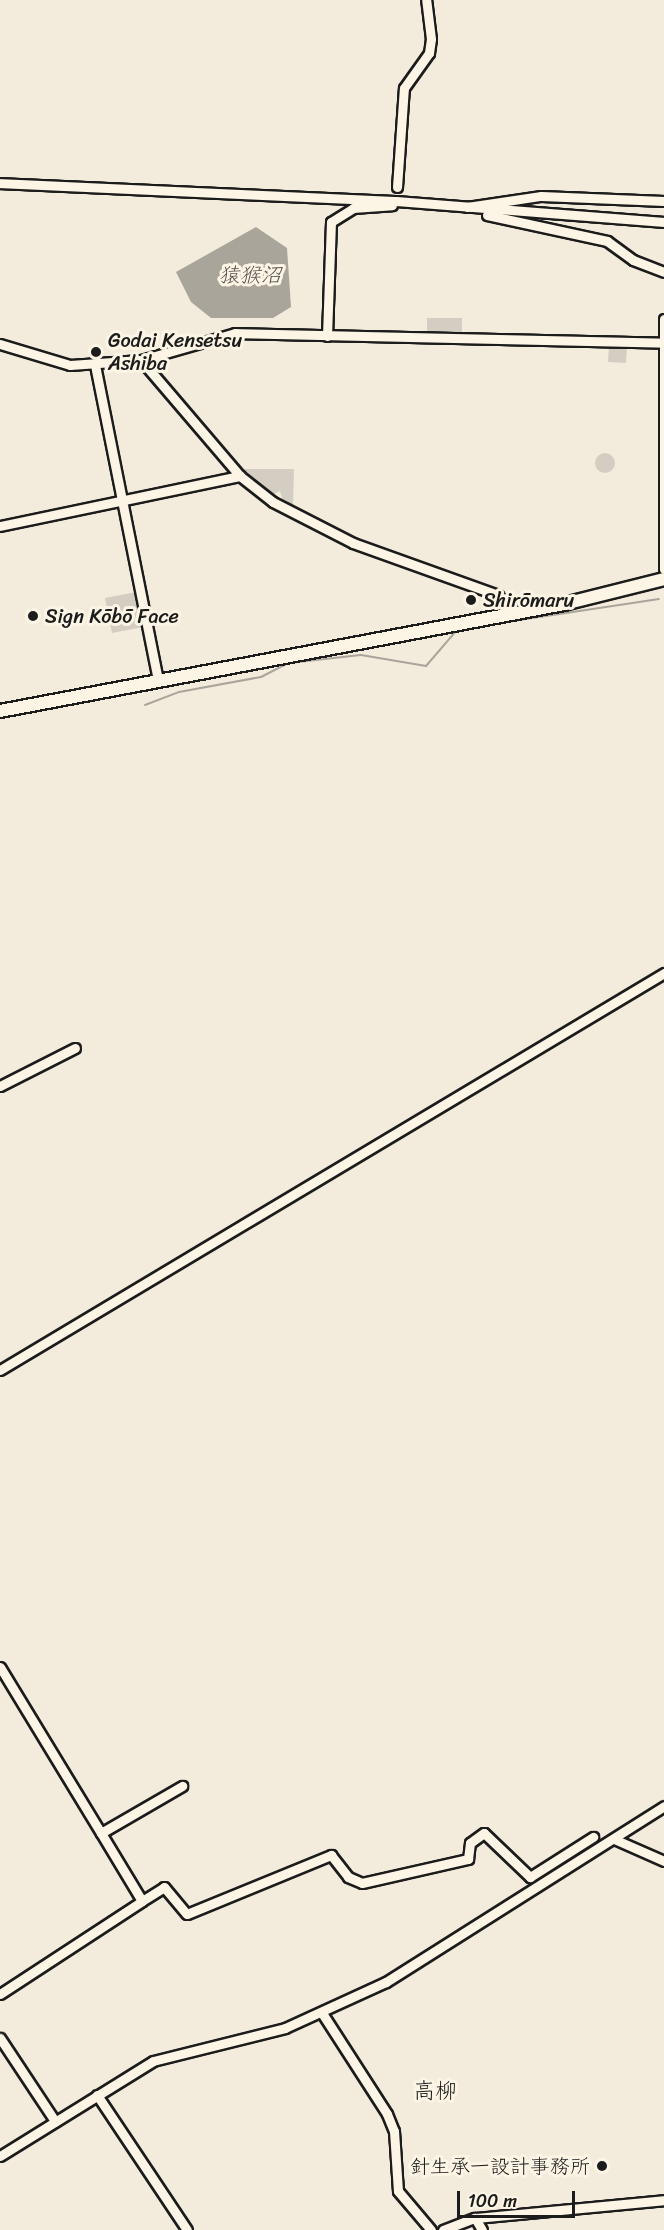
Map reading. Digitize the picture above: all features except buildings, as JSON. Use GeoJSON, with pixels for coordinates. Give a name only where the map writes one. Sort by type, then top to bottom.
{"type":"FeatureCollection","features":[{"type":"Feature","properties":{"kind":"street"},"geometry":{"type":"LineString","coordinates":[[397,188],[404,88],[429,54],[431,39],[426,0]]}},
{"type":"Feature","properties":{"kind":"street"},"geometry":{"type":"LineString","coordinates":[[0,183],[396,201],[465,209],[664,222]]}},
{"type":"Feature","properties":{"kind":"street"},"geometry":{"type":"LineString","coordinates":[[465,209],[541,196],[664,201]]}},
{"type":"Feature","properties":{"kind":"street"},"geometry":{"type":"LineString","coordinates":[[327,336],[331,222],[353,208],[396,201]]}},
{"type":"Feature","properties":{"kind":"street"},"geometry":{"type":"LineString","coordinates":[[465,209],[597,237],[664,272]]}},
{"type":"Feature","properties":{"kind":"street"},"geometry":{"type":"LineString","coordinates":[[664,319],[662,343],[664,569]]}},
{"type":"Feature","properties":{"kind":"street"},"geometry":{"type":"LineString","coordinates":[[1,342],[70,365],[141,360],[235,333],[662,343]]}},
{"type":"Feature","properties":{"kind":"street"},"geometry":{"type":"LineString","coordinates":[[141,360],[240,476],[273,502],[324,531],[498,595],[510,614]]}},
{"type":"Feature","properties":{"kind":"street"},"geometry":{"type":"LineString","coordinates":[[95,365],[158,681]]}},
{"type":"Feature","properties":{"kind":"street"},"geometry":{"type":"LineString","coordinates":[[0,526],[240,476]]}},
{"type":"Feature","properties":{"kind":"street"},"geometry":{"type":"LineString","coordinates":[[0,711],[510,614],[664,579]]}},
{"type":"Feature","properties":{"kind":"street"},"geometry":{"type":"LineString","coordinates":[[0,1370],[664,973]]}},
{"type":"Feature","properties":{"kind":"street"},"geometry":{"type":"LineString","coordinates":[[0,1086],[75,1048]]}},
{"type":"Feature","properties":{"kind":"street"},"geometry":{"type":"LineString","coordinates":[[0,1667],[142,1901]]}},
{"type":"Feature","properties":{"kind":"street"},"geometry":{"type":"LineString","coordinates":[[100,1833],[182,1785]]}},
{"type":"Feature","properties":{"kind":"street"},"geometry":{"type":"LineString","coordinates":[[0,2156],[97,2095],[170,2055],[243,2041],[322,2013],[431,1957],[664,1806]]}},
{"type":"Feature","properties":{"kind":"street"},"geometry":{"type":"LineString","coordinates":[[0,1994],[164,1887],[187,1914],[331,1855],[348,1877],[362,1883],[468,1859],[470,1843],[484,1833],[530,1877],[593,1837]]}},
{"type":"Feature","properties":{"kind":"street"},"geometry":{"type":"LineString","coordinates":[[614,1839],[664,1861]]}},
{"type":"Feature","properties":{"kind":"street"},"geometry":{"type":"LineString","coordinates":[[322,2013],[387,2114],[394,2131],[398,2191],[432,2230]]}},
{"type":"Feature","properties":{"kind":"street"},"geometry":{"type":"LineString","coordinates":[[0,2038],[55,2121]]}},
{"type":"Feature","properties":{"kind":"street"},"geometry":{"type":"LineString","coordinates":[[97,2095],[187,2230]]}},
{"type":"Feature","properties":{"kind":"street"},"geometry":{"type":"LineString","coordinates":[[443,2230],[476,2218],[664,2200]]}},
{"type":"Feature","properties":{"kind":"street"},"geometry":{"type":"LineString","coordinates":[[476,2218],[482,2230]]}},
{"type":"Feature","properties":{"kind":"shaded area"},"geometry":{"type":"Polygon","coordinates":[[[427,318],[462,318],[462,334],[427,334],[427,318]]]}},
{"type":"Feature","properties":{"kind":"shaded area"},"geometry":{"type":"Polygon","coordinates":[[[609,345],[627,345],[626,363],[608,362],[609,345]]]}},
{"type":"Feature","properties":{"kind":"shaded area"},"geometry":{"type":"Polygon","coordinates":[[[601,453],[609,453],[615,459],[615,467],[609,473],[601,473],[595,467],[595,459],[601,453]]]}},
{"type":"Feature","properties":{"kind":"shaded area"},"geometry":{"type":"Polygon","coordinates":[[[240,469],[294,469],[293,507],[283,502],[280,491],[272,495],[240,469]]]}},
{"type":"Feature","properties":{"kind":"shaded area"},"geometry":{"type":"Polygon","coordinates":[[[136,592],[143,627],[112,633],[105,598],[136,592]]]}},
{"type":"Feature","properties":{"kind":"water","name":"猿猴沼"},"geometry":{"type":"Polygon","coordinates":[[[256,227],[287,248],[291,307],[273,318],[211,318],[191,302],[176,272],[256,227]]]}},
{"type":"Feature","properties":{"kind":"waterway"},"geometry":{"type":"LineString","coordinates":[[480,626],[659,599]]}},
{"type":"Feature","properties":{"kind":"waterway"},"geometry":{"type":"LineString","coordinates":[[145,705],[179,692],[261,677],[289,663],[361,655],[426,666],[457,630]]}},
{"type":"Feature","properties":{"kind":"place","name":"Godai Kensetsu Ashiba"},"geometry":{"type":"Point","coordinates":[96,352]}},
{"type":"Feature","properties":{"kind":"place","name":"Shirōmaru"},"geometry":{"type":"Point","coordinates":[471,600]}},
{"type":"Feature","properties":{"kind":"place","name":"Sign Kōbō Face"},"geometry":{"type":"Point","coordinates":[33,616]}},
{"type":"Feature","properties":{"kind":"place","name":"針生承一設計事務所"},"geometry":{"type":"Point","coordinates":[602,2166]}},
{"type":"Feature","properties":{"kind":"district","name":"高柳"},"geometry":{"type":"Point","coordinates":[435,2091]}}]}
